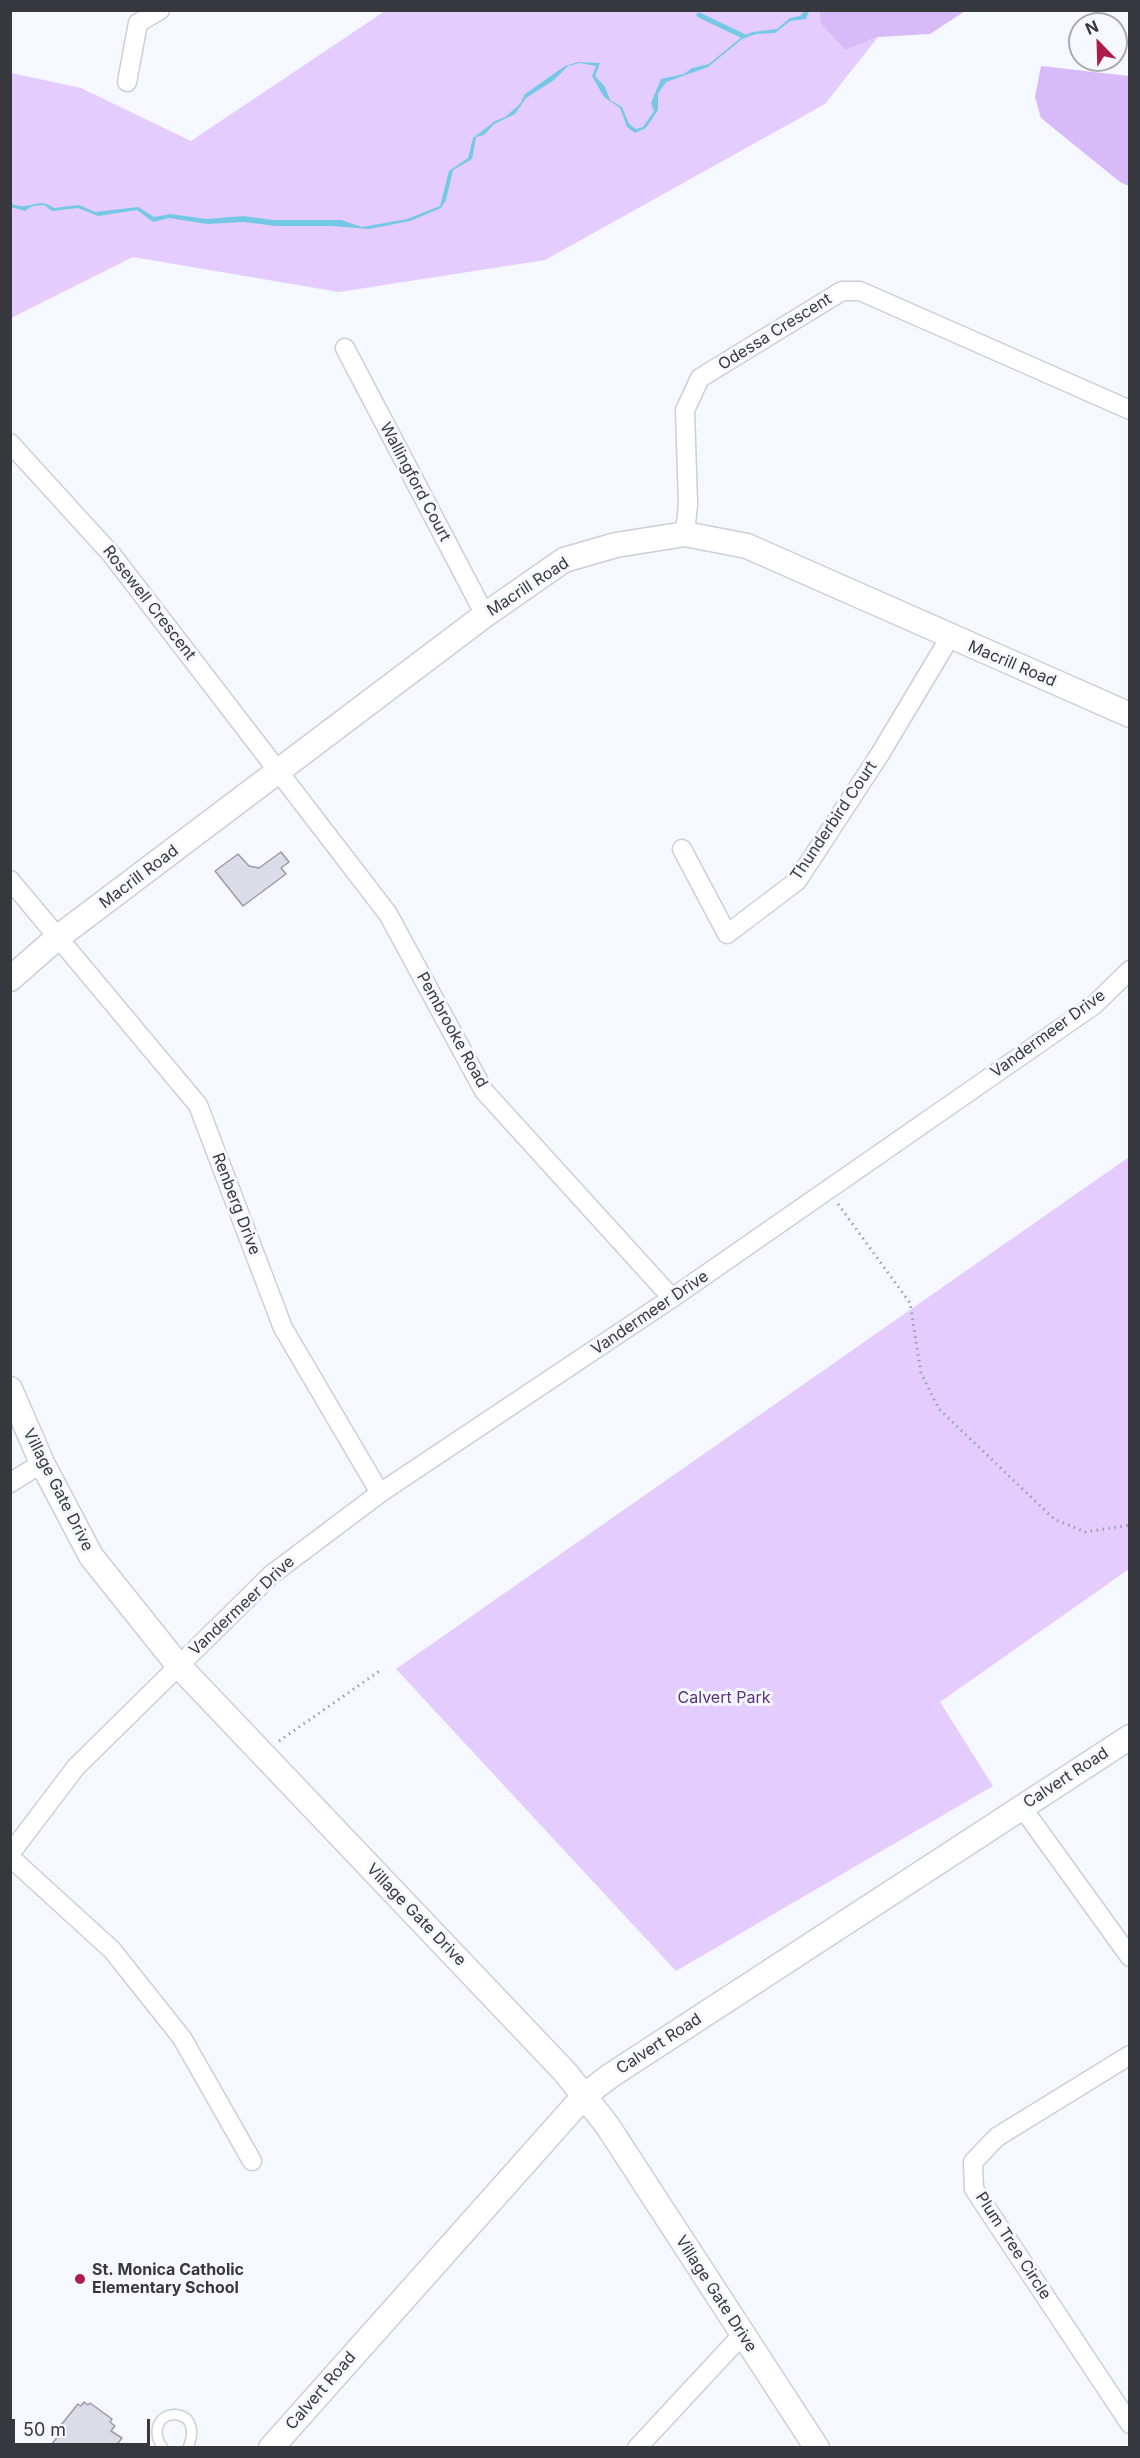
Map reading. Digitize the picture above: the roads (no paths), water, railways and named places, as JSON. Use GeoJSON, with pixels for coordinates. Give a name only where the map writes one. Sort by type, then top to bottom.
{"type":"FeatureCollection","features":[{"type":"Feature","properties":{"kind":"street"},"geometry":{"type":"LineString","coordinates":[[127,82],[138,23],[160,10]]}},
{"type":"Feature","properties":{"kind":"street","name":"Odessa Crescent"},"geometry":{"type":"LineString","coordinates":[[685,534],[688,504],[685,410],[700,378],[842,291],[860,291],[1130,410]]}},
{"type":"Feature","properties":{"kind":"street","name":"Wallingford Court"},"geometry":{"type":"LineString","coordinates":[[345,348],[485,615]]}},
{"type":"Feature","properties":{"kind":"street","name":"Rosewell Crescent"},"geometry":{"type":"LineString","coordinates":[[10,443],[112,555],[279,770]]}},
{"type":"Feature","properties":{"kind":"street","name":"Macrill Road"},"geometry":{"type":"LineString","coordinates":[[10,979],[57,938],[485,615],[564,560],[616,545],[685,534],[747,546],[1130,715]]}},
{"type":"Feature","properties":{"kind":"street","name":"Thunderbird Court"},"geometry":{"type":"LineString","coordinates":[[682,849],[727,934],[797,881],[880,754],[950,637]]}},
{"type":"Feature","properties":{"kind":"street","name":"Pembrooke Road"},"geometry":{"type":"LineString","coordinates":[[279,770],[388,914],[484,1091],[672,1298]]}},
{"type":"Feature","properties":{"kind":"street","name":"Renberg Drive"},"geometry":{"type":"LineString","coordinates":[[10,880],[198,1105],[283,1329],[380,1493]]}},
{"type":"Feature","properties":{"kind":"street","name":"Vandermeer Drive"},"geometry":{"type":"LineString","coordinates":[[10,1856],[76,1767],[271,1575],[380,1493],[672,1298],[1094,1005],[1130,970]]}},
{"type":"Feature","properties":{"kind":"street","name":"Village Gate Drive"},"geometry":{"type":"LineString","coordinates":[[10,1389],[42,1463],[91,1556],[178,1665],[585,2095],[607,2125],[817,2448]]}},
{"type":"Feature","properties":{"kind":"street"},"geometry":{"type":"LineString","coordinates":[[10,1483],[42,1463]]}},
{"type":"Feature","properties":{"kind":"street","name":"Calvert Road"},"geometry":{"type":"LineString","coordinates":[[271,2448],[585,2095],[610,2076],[1021,1806],[1130,1737]]}},
{"type":"Feature","properties":{"kind":"street"},"geometry":{"type":"LineString","coordinates":[[1021,1806],[1130,1957]]}},
{"type":"Feature","properties":{"kind":"street"},"geometry":{"type":"LineString","coordinates":[[10,1856],[112,1950],[182,2038],[252,2161]]}},
{"type":"Feature","properties":{"kind":"street","name":"Plum Tree Circle"},"geometry":{"type":"LineString","coordinates":[[1130,2055],[997,2137],[973,2162],[974,2188],[1130,2424]]}},
{"type":"Feature","properties":{"kind":"street"},"geometry":{"type":"LineString","coordinates":[[637,2448],[742,2335]]}},
{"type":"Feature","properties":{"kind":"lane"},"geometry":{"type":"LineString","coordinates":[[163,2448],[156,2436],[158,2425],[165,2417],[176,2415],[188,2419],[191,2427],[192,2436],[188,2448]]}},
{"type":"Feature","properties":{"kind":"water"},"geometry":{"type":"Polygon","coordinates":[[[805,11],[809,11],[806,19],[790,21],[775,33],[756,34],[742,39],[708,67],[666,82],[658,94],[658,110],[646,128],[635,133],[627,127],[620,108],[604,97],[592,76],[596,66],[580,63],[568,66],[554,80],[526,98],[515,114],[494,124],[484,135],[476,137],[472,159],[453,170],[446,200],[441,208],[410,221],[369,229],[332,226],[276,226],[244,222],[207,224],[169,218],[153,222],[137,210],[98,216],[78,208],[52,211],[44,205],[32,206],[25,211],[11,207],[11,204],[23,206],[43,203],[54,208],[79,205],[95,212],[138,207],[154,217],[170,214],[207,219],[243,216],[273,220],[341,220],[362,227],[407,219],[440,206],[449,171],[468,158],[473,138],[495,121],[505,117],[520,104],[525,94],[565,66],[578,62],[600,63],[595,76],[605,87],[610,100],[622,107],[629,124],[636,129],[643,127],[654,111],[651,103],[661,79],[684,74],[692,68],[709,64],[743,36],[753,32],[777,29],[790,18],[800,16],[805,11]]]}},
{"type":"Feature","properties":{"kind":"waterway"},"geometry":{"type":"LineString","coordinates":[[699,15],[743,36]]}},
{"type":"Feature","properties":{"kind":"place","name":"St. Monica Catholic Elementary School"},"geometry":{"type":"Point","coordinates":[80,2279]}},
{"type":"Feature","properties":{"kind":"park label","name":"Calvert Park"},"geometry":{"type":"Point","coordinates":[724,1698]}}]}
